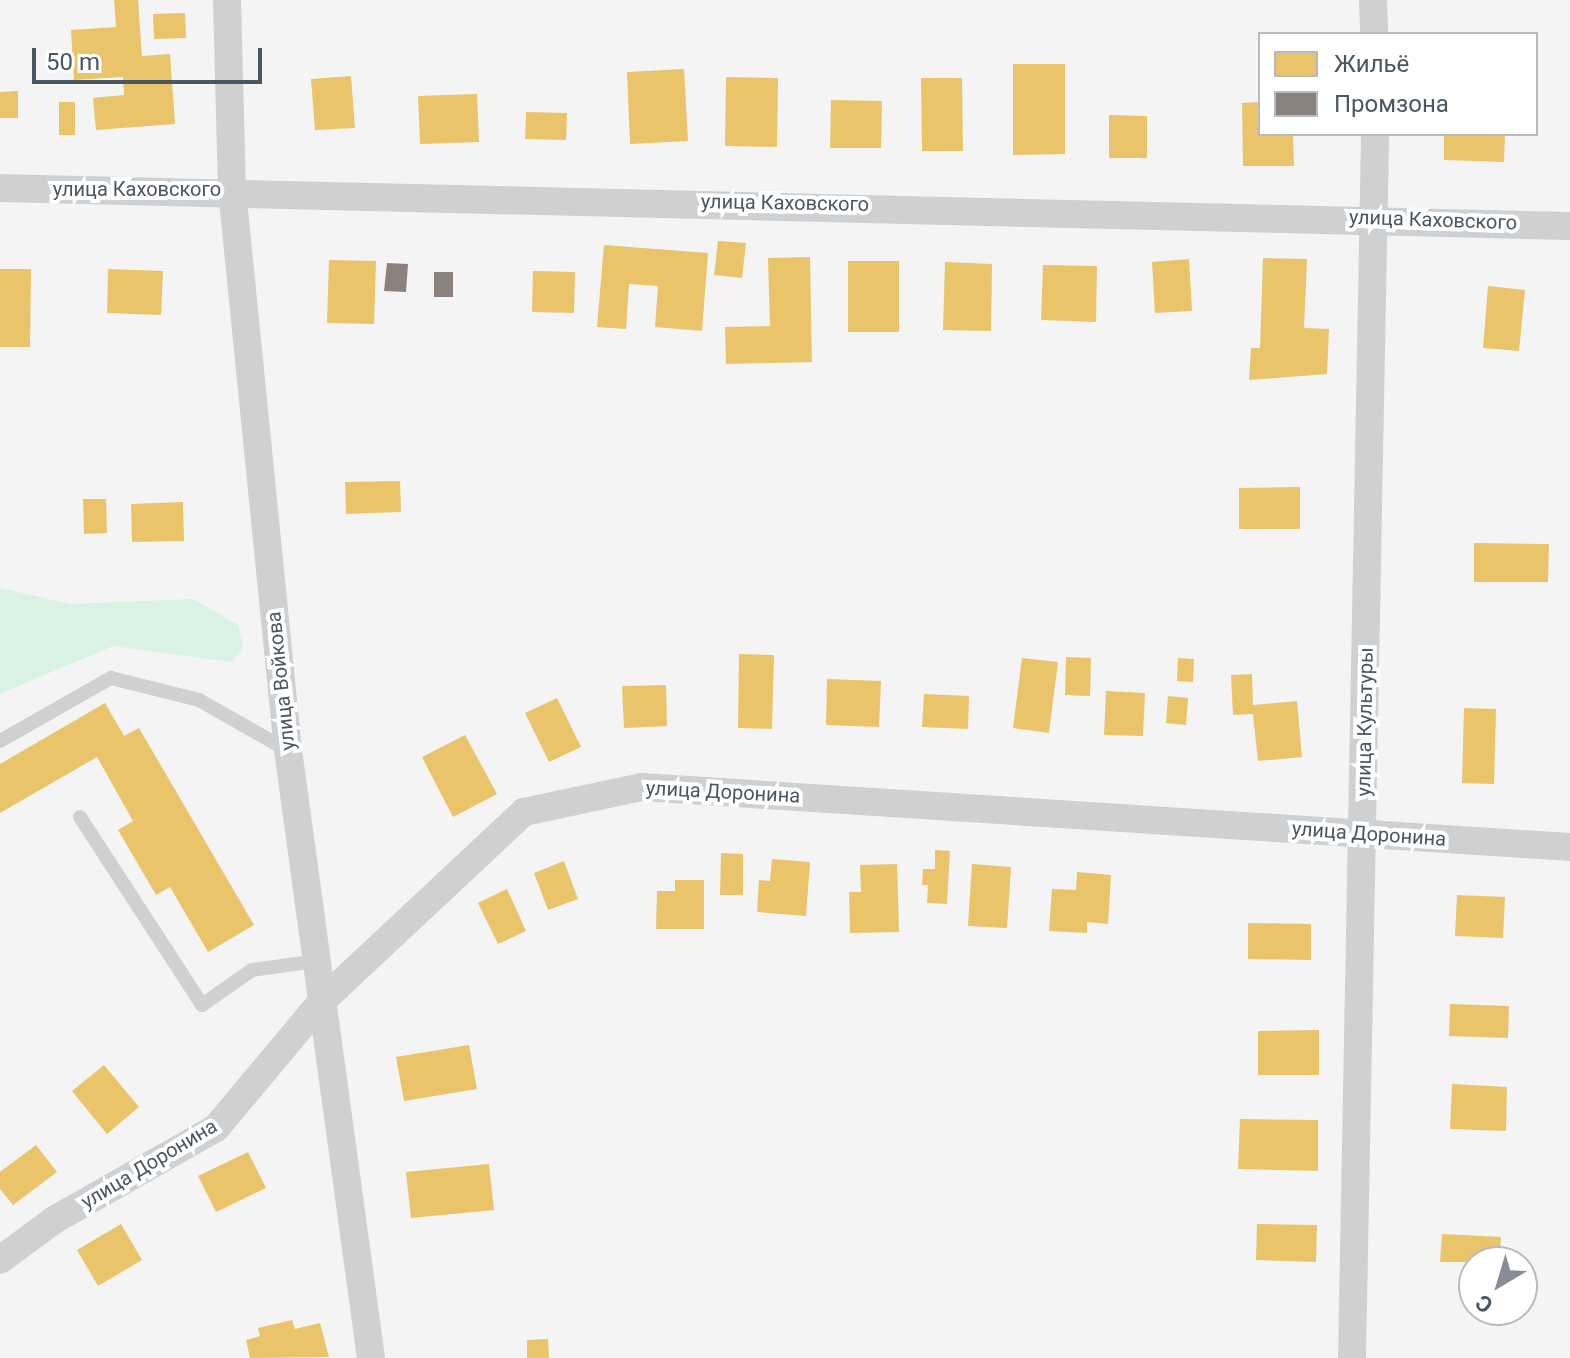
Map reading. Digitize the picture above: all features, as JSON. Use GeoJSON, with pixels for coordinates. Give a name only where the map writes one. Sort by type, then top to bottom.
{"type":"FeatureCollection","features":[{"type":"Feature","properties":{"kind":"street","name":"улица Войкова"},"geometry":{"type":"LineString","coordinates":[[227,0],[232,190],[288,750],[371,1358]]}},
{"type":"Feature","properties":{"kind":"street"},"geometry":{"type":"LineString","coordinates":[[1373,0],[1374,32]]}},
{"type":"Feature","properties":{"kind":"street","name":"улица Культуры"},"geometry":{"type":"LineString","coordinates":[[1352,1358],[1375,136]]}},
{"type":"Feature","properties":{"kind":"street","name":"улица Каховского"},"geometry":{"type":"LineString","coordinates":[[0,188],[232,190],[1375,217],[1570,226]]}},
{"type":"Feature","properties":{"kind":"street","name":"улица Доронина"},"geometry":{"type":"LineString","coordinates":[[0,1260],[54,1220],[216,1128],[323,1000],[524,812],[642,787],[1570,847]]}},
{"type":"Feature","properties":{"kind":"lane"},"geometry":{"type":"LineString","coordinates":[[0,741],[111,678],[199,700],[288,750]]}},
{"type":"Feature","properties":{"kind":"lane"},"geometry":{"type":"LineString","coordinates":[[80,817],[202,1005],[252,970],[317,961]]}},
{"type":"Feature","properties":{"kind":"green space"},"geometry":{"type":"Polygon","coordinates":[[[0,588],[71,604],[193,599],[238,625],[243,647],[232,662],[113,646],[0,694],[0,588]]]}},
{"type":"Feature","properties":{"kind":"building: Жильё"},"geometry":{"type":"Polygon","coordinates":[[[114,0],[138,0],[142,56],[170,54],[175,124],[96,130],[93,98],[124,95],[123,77],[74,80],[71,30],[116,27],[114,0]]]}},
{"type":"Feature","properties":{"kind":"building: Жильё"},"geometry":{"type":"Polygon","coordinates":[[[185,13],[186,38],[154,39],[153,14],[185,13]]]}},
{"type":"Feature","properties":{"kind":"building: Жильё"},"geometry":{"type":"Polygon","coordinates":[[[1013,64],[1065,64],[1065,154],[1013,155],[1013,64]]]}},
{"type":"Feature","properties":{"kind":"building: Жильё"},"geometry":{"type":"Polygon","coordinates":[[[684,69],[688,141],[630,144],[627,72],[684,69]]]}},
{"type":"Feature","properties":{"kind":"building: Жильё"},"geometry":{"type":"Polygon","coordinates":[[[351,76],[355,128],[315,130],[311,79],[351,76]]]}},
{"type":"Feature","properties":{"kind":"building: Жильё"},"geometry":{"type":"Polygon","coordinates":[[[726,77],[778,78],[777,147],[725,146],[726,77]]]}},
{"type":"Feature","properties":{"kind":"building: Жильё"},"geometry":{"type":"Polygon","coordinates":[[[921,78],[962,78],[963,151],[922,151],[921,78]]]}},
{"type":"Feature","properties":{"kind":"building: Жильё"},"geometry":{"type":"Polygon","coordinates":[[[18,91],[18,118],[0,118],[0,92],[18,91]]]}},
{"type":"Feature","properties":{"kind":"building: Жильё"},"geometry":{"type":"Polygon","coordinates":[[[477,94],[479,142],[420,144],[418,96],[477,94]]]}},
{"type":"Feature","properties":{"kind":"building: Жильё"},"geometry":{"type":"Polygon","coordinates":[[[831,100],[882,101],[881,148],[830,148],[831,100]]]}},
{"type":"Feature","properties":{"kind":"building: Жильё"},"geometry":{"type":"Polygon","coordinates":[[[59,102],[75,102],[75,135],[59,135],[59,102]]]}},
{"type":"Feature","properties":{"kind":"building: Жильё"},"geometry":{"type":"Polygon","coordinates":[[[1258,102],[1258,136],[1293,136],[1294,166],[1243,166],[1242,103],[1258,102]]]}},
{"type":"Feature","properties":{"kind":"building: Жильё"},"geometry":{"type":"Polygon","coordinates":[[[526,112],[567,113],[566,140],[525,139],[526,112]]]}},
{"type":"Feature","properties":{"kind":"building: Жильё"},"geometry":{"type":"Polygon","coordinates":[[[1109,115],[1147,116],[1147,158],[1109,158],[1109,115]]]}},
{"type":"Feature","properties":{"kind":"building: Жильё"},"geometry":{"type":"Polygon","coordinates":[[[1444,136],[1505,136],[1504,162],[1444,160],[1444,136]]]}},
{"type":"Feature","properties":{"kind":"building: Жильё"},"geometry":{"type":"Polygon","coordinates":[[[718,241],[746,243],[742,278],[714,275],[718,241]]]}},
{"type":"Feature","properties":{"kind":"building: Жильё"},"geometry":{"type":"Polygon","coordinates":[[[604,245],[708,253],[702,331],[655,327],[658,286],[629,284],[626,329],[597,327],[604,245]]]}},
{"type":"Feature","properties":{"kind":"building: Жильё"},"geometry":{"type":"Polygon","coordinates":[[[810,257],[812,362],[726,364],[725,327],[770,326],[768,258],[810,257]]]}},
{"type":"Feature","properties":{"kind":"building: Жильё"},"geometry":{"type":"Polygon","coordinates":[[[1263,258],[1307,259],[1304,328],[1329,329],[1327,374],[1249,380],[1251,348],[1260,348],[1263,258]]]}},
{"type":"Feature","properties":{"kind":"building: Жильё"},"geometry":{"type":"Polygon","coordinates":[[[1189,259],[1192,311],[1155,313],[1152,262],[1189,259]]]}},
{"type":"Feature","properties":{"kind":"building: Жильё"},"geometry":{"type":"Polygon","coordinates":[[[329,260],[376,261],[374,324],[327,323],[329,260]]]}},
{"type":"Feature","properties":{"kind":"building: Жильё"},"geometry":{"type":"Polygon","coordinates":[[[848,261],[899,261],[899,332],[848,332],[848,261]]]}},
{"type":"Feature","properties":{"kind":"building: Жильё"},"geometry":{"type":"Polygon","coordinates":[[[945,262],[992,264],[991,331],[943,330],[945,262]]]}},
{"type":"Feature","properties":{"kind":"building: Жильё"},"geometry":{"type":"Polygon","coordinates":[[[1043,265],[1097,266],[1096,322],[1041,320],[1043,265]]]}},
{"type":"Feature","properties":{"kind":"building: Жильё"},"geometry":{"type":"Polygon","coordinates":[[[0,269],[31,269],[30,347],[0,347],[0,269]]]}},
{"type":"Feature","properties":{"kind":"building: Жильё"},"geometry":{"type":"Polygon","coordinates":[[[108,269],[163,271],[161,315],[107,313],[108,269]]]}},
{"type":"Feature","properties":{"kind":"building: Жильё"},"geometry":{"type":"Polygon","coordinates":[[[533,271],[575,272],[574,313],[532,312],[533,271]]]}},
{"type":"Feature","properties":{"kind":"building: Жильё"},"geometry":{"type":"Polygon","coordinates":[[[1488,286],[1525,290],[1519,351],[1483,348],[1488,286]]]}},
{"type":"Feature","properties":{"kind":"building: Жильё"},"geometry":{"type":"Polygon","coordinates":[[[400,481],[401,512],[346,514],[345,482],[400,481]]]}},
{"type":"Feature","properties":{"kind":"building: Жильё"},"geometry":{"type":"Polygon","coordinates":[[[1300,487],[1300,529],[1239,529],[1239,488],[1300,487]]]}},
{"type":"Feature","properties":{"kind":"building: Жильё"},"geometry":{"type":"Polygon","coordinates":[[[83,499],[106,499],[107,533],[84,534],[83,499]]]}},
{"type":"Feature","properties":{"kind":"building: Жильё"},"geometry":{"type":"Polygon","coordinates":[[[183,502],[184,541],[132,542],[131,504],[183,502]]]}},
{"type":"Feature","properties":{"kind":"building: Жильё"},"geometry":{"type":"Polygon","coordinates":[[[1474,543],[1549,544],[1548,582],[1474,582],[1474,543]]]}},
{"type":"Feature","properties":{"kind":"building: Жильё"},"geometry":{"type":"Polygon","coordinates":[[[739,654],[774,655],[772,729],[738,728],[739,654]]]}},
{"type":"Feature","properties":{"kind":"building: Жильё"},"geometry":{"type":"Polygon","coordinates":[[[1066,657],[1091,658],[1090,696],[1065,695],[1066,657]]]}},
{"type":"Feature","properties":{"kind":"building: Жильё"},"geometry":{"type":"Polygon","coordinates":[[[1022,658],[1058,662],[1049,733],[1013,728],[1022,658]]]}},
{"type":"Feature","properties":{"kind":"building: Жильё"},"geometry":{"type":"Polygon","coordinates":[[[1178,658],[1194,659],[1193,682],[1177,681],[1178,658]]]}},
{"type":"Feature","properties":{"kind":"building: Жильё"},"geometry":{"type":"Polygon","coordinates":[[[1252,674],[1253,705],[1297,701],[1302,757],[1258,761],[1253,714],[1233,715],[1231,675],[1252,674]]]}},
{"type":"Feature","properties":{"kind":"building: Жильё"},"geometry":{"type":"Polygon","coordinates":[[[827,679],[881,681],[879,727],[826,725],[827,679]]]}},
{"type":"Feature","properties":{"kind":"building: Жильё"},"geometry":{"type":"Polygon","coordinates":[[[666,685],[667,726],[624,728],[622,686],[666,685]]]}},
{"type":"Feature","properties":{"kind":"building: Жильё"},"geometry":{"type":"Polygon","coordinates":[[[1106,691],[1145,693],[1143,736],[1104,735],[1106,691]]]}},
{"type":"Feature","properties":{"kind":"building: Жильё"},"geometry":{"type":"Polygon","coordinates":[[[924,694],[969,696],[968,729],[922,727],[924,694]]]}},
{"type":"Feature","properties":{"kind":"building: Жильё"},"geometry":{"type":"Polygon","coordinates":[[[1168,696],[1188,698],[1186,725],[1166,723],[1168,696]]]}},
{"type":"Feature","properties":{"kind":"building: Жильё"},"geometry":{"type":"Polygon","coordinates":[[[557,698],[581,747],[549,762],[525,713],[557,698]]]}},
{"type":"Feature","properties":{"kind":"building: Жильё"},"geometry":{"type":"Polygon","coordinates":[[[105,703],[124,736],[139,728],[254,925],[208,952],[170,887],[156,895],[118,830],[133,821],[97,757],[0,813],[0,764],[105,703]]]}},
{"type":"Feature","properties":{"kind":"building: Жильё"},"geometry":{"type":"Polygon","coordinates":[[[1464,708],[1496,709],[1494,784],[1462,783],[1464,708]]]}},
{"type":"Feature","properties":{"kind":"building: Жильё"},"geometry":{"type":"Polygon","coordinates":[[[465,735],[497,794],[453,817],[422,757],[465,735]]]}},
{"type":"Feature","properties":{"kind":"building: Жильё"},"geometry":{"type":"Polygon","coordinates":[[[935,850],[950,851],[947,904],[927,903],[928,885],[922,885],[923,869],[935,869],[935,850]]]}},
{"type":"Feature","properties":{"kind":"building: Жильё"},"geometry":{"type":"Polygon","coordinates":[[[721,853],[743,854],[743,895],[720,895],[721,853]]]}},
{"type":"Feature","properties":{"kind":"building: Жильё"},"geometry":{"type":"Polygon","coordinates":[[[772,859],[810,862],[806,916],[757,912],[759,880],[770,881],[772,859]]]}},
{"type":"Feature","properties":{"kind":"building: Жильё"},"geometry":{"type":"Polygon","coordinates":[[[564,861],[578,899],[548,910],[534,873],[564,861]]]}},
{"type":"Feature","properties":{"kind":"building: Жильё"},"geometry":{"type":"Polygon","coordinates":[[[897,864],[899,932],[850,933],[849,892],[861,892],[860,865],[897,864]]]}},
{"type":"Feature","properties":{"kind":"building: Жильё"},"geometry":{"type":"Polygon","coordinates":[[[972,864],[1011,867],[1007,928],[968,926],[972,864]]]}},
{"type":"Feature","properties":{"kind":"building: Жильё"},"geometry":{"type":"Polygon","coordinates":[[[1077,872],[1111,875],[1108,924],[1087,922],[1087,933],[1049,931],[1052,889],[1076,890],[1077,872]]]}},
{"type":"Feature","properties":{"kind":"building: Жильё"},"geometry":{"type":"Polygon","coordinates":[[[675,880],[704,880],[704,929],[656,929],[657,891],[675,891],[675,880]]]}},
{"type":"Feature","properties":{"kind":"building: Жильё"},"geometry":{"type":"Polygon","coordinates":[[[507,889],[526,931],[498,944],[478,903],[507,889]]]}},
{"type":"Feature","properties":{"kind":"building: Жильё"},"geometry":{"type":"Polygon","coordinates":[[[1457,895],[1505,897],[1503,938],[1455,936],[1457,895]]]}},
{"type":"Feature","properties":{"kind":"building: Жильё"},"geometry":{"type":"Polygon","coordinates":[[[1248,923],[1311,924],[1311,960],[1248,959],[1248,923]]]}},
{"type":"Feature","properties":{"kind":"building: Жильё"},"geometry":{"type":"Polygon","coordinates":[[[1450,1004],[1509,1006],[1508,1038],[1449,1036],[1450,1004]]]}},
{"type":"Feature","properties":{"kind":"building: Жильё"},"geometry":{"type":"Polygon","coordinates":[[[1319,1030],[1319,1075],[1258,1075],[1258,1031],[1319,1030]]]}},
{"type":"Feature","properties":{"kind":"building: Жильё"},"geometry":{"type":"Polygon","coordinates":[[[469,1045],[477,1089],[404,1101],[396,1057],[469,1045]]]}},
{"type":"Feature","properties":{"kind":"building: Жильё"},"geometry":{"type":"Polygon","coordinates":[[[104,1065],[139,1107],[107,1134],[72,1091],[104,1065]]]}},
{"type":"Feature","properties":{"kind":"building: Жильё"},"geometry":{"type":"Polygon","coordinates":[[[1452,1084],[1507,1087],[1506,1131],[1450,1129],[1452,1084]]]}},
{"type":"Feature","properties":{"kind":"building: Жильё"},"geometry":{"type":"Polygon","coordinates":[[[1240,1119],[1318,1120],[1318,1171],[1238,1169],[1240,1119]]]}},
{"type":"Feature","properties":{"kind":"building: Жильё"},"geometry":{"type":"Polygon","coordinates":[[[36,1145],[57,1172],[13,1205],[0,1189],[0,1172],[36,1145]]]}},
{"type":"Feature","properties":{"kind":"building: Жильё"},"geometry":{"type":"Polygon","coordinates":[[[248,1152],[266,1188],[216,1212],[198,1176],[248,1152]]]}},
{"type":"Feature","properties":{"kind":"building: Жильё"},"geometry":{"type":"Polygon","coordinates":[[[489,1164],[494,1210],[411,1218],[406,1172],[489,1164]]]}},
{"type":"Feature","properties":{"kind":"building: Жильё"},"geometry":{"type":"Polygon","coordinates":[[[121,1224],[142,1260],[98,1286],[77,1250],[121,1224]]]}},
{"type":"Feature","properties":{"kind":"building: Жильё"},"geometry":{"type":"Polygon","coordinates":[[[1257,1224],[1317,1225],[1316,1262],[1256,1260],[1257,1224]]]}},
{"type":"Feature","properties":{"kind":"building: Жильё"},"geometry":{"type":"Polygon","coordinates":[[[1442,1234],[1501,1237],[1501,1246],[1458,1246],[1458,1262],[1440,1262],[1442,1234]]]}},
{"type":"Feature","properties":{"kind":"building: Жильё"},"geometry":{"type":"Polygon","coordinates":[[[292,1320],[295,1329],[320,1323],[329,1357],[250,1358],[246,1340],[260,1336],[258,1328],[292,1320]]]}},
{"type":"Feature","properties":{"kind":"building: Жильё"},"geometry":{"type":"Polygon","coordinates":[[[548,1339],[549,1358],[527,1358],[527,1340],[548,1339]]]}},
{"type":"Feature","properties":{"kind":"building: Промзона"},"geometry":{"type":"Polygon","coordinates":[[[387,263],[408,264],[406,292],[384,291],[387,263]]]}},
{"type":"Feature","properties":{"kind":"building: Промзона"},"geometry":{"type":"Polygon","coordinates":[[[434,272],[453,272],[453,297],[434,297],[434,272]]]}}]}
